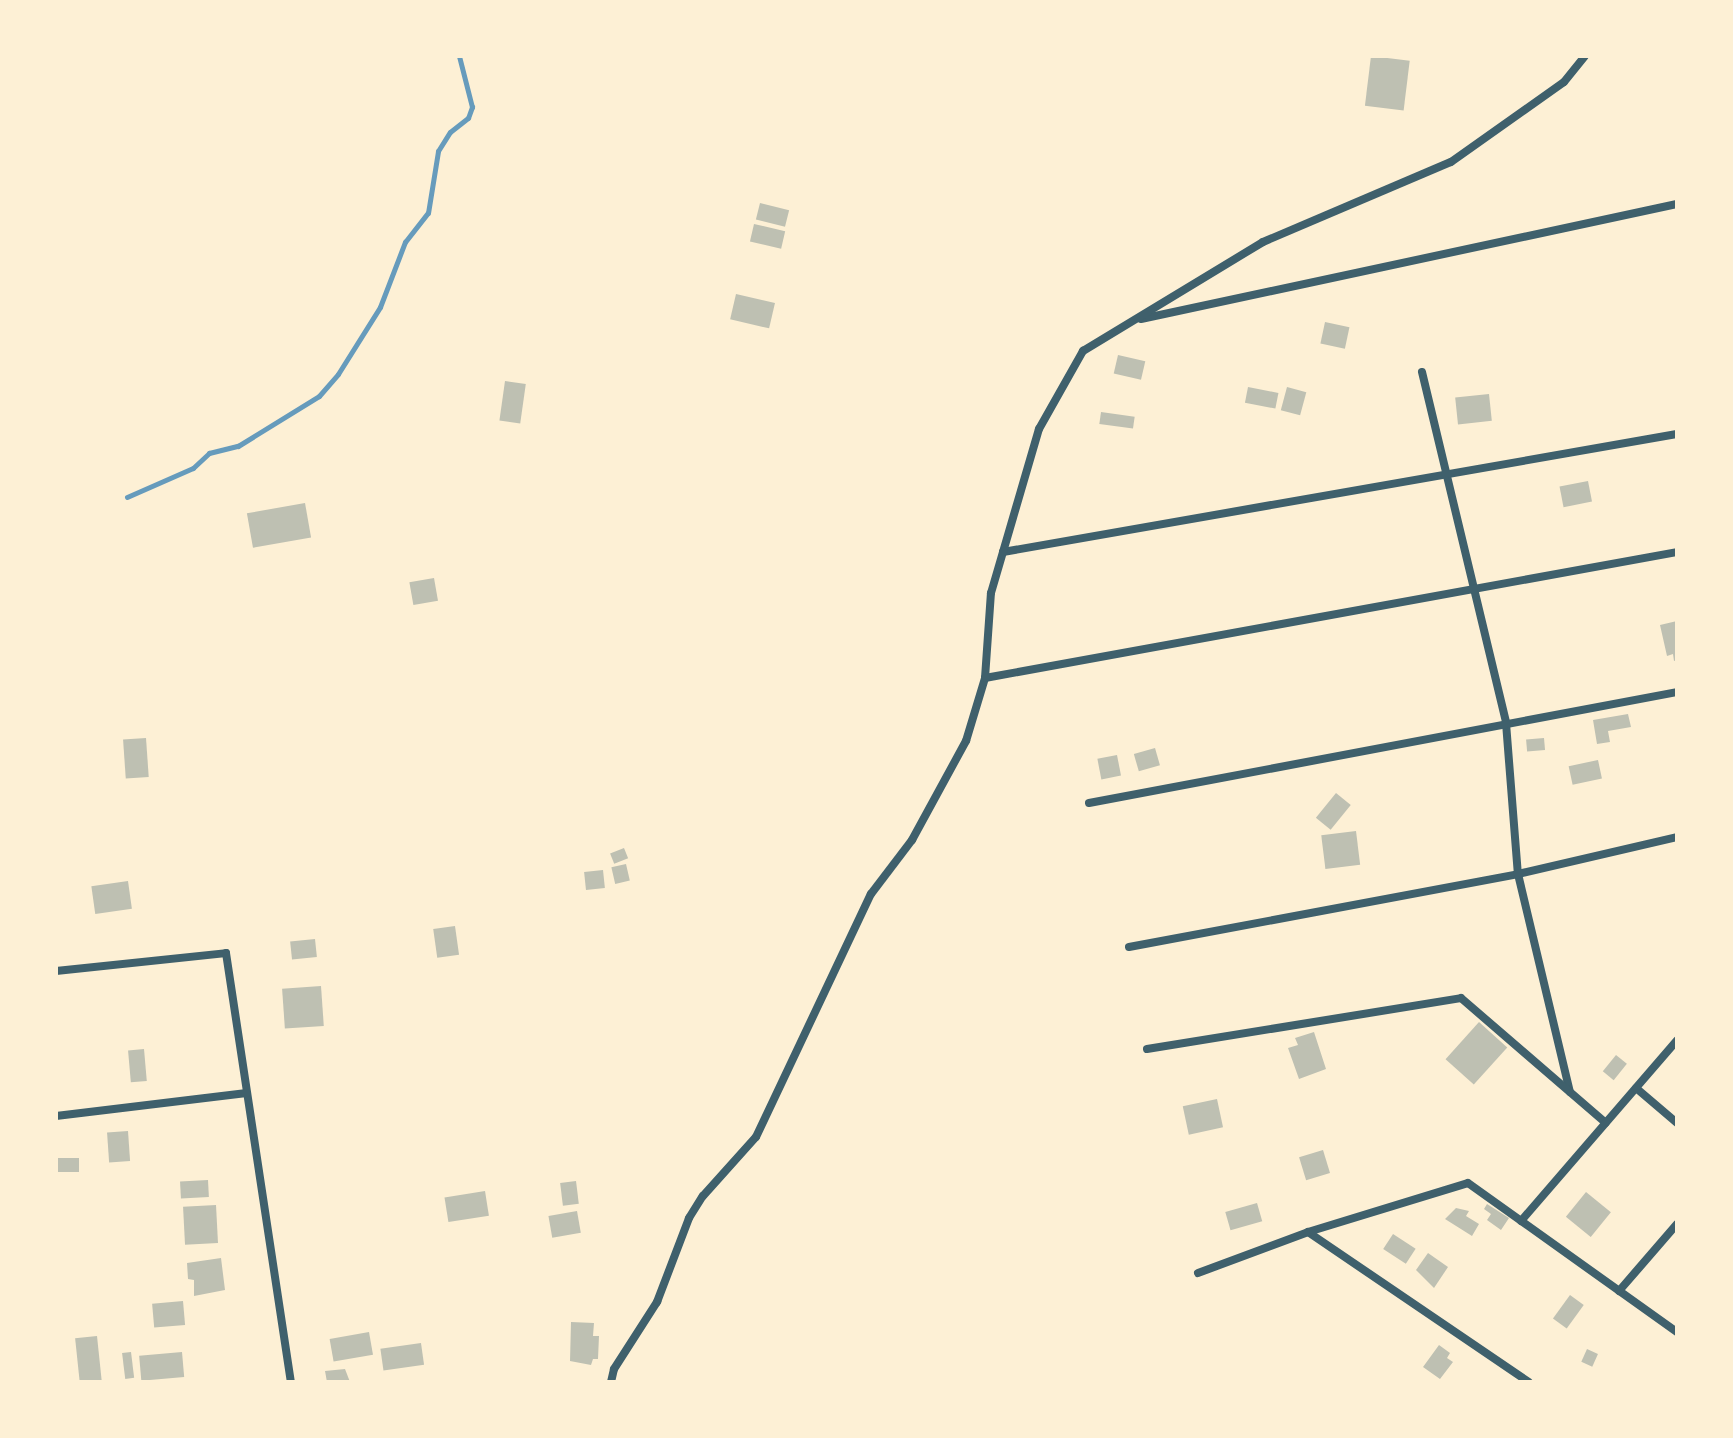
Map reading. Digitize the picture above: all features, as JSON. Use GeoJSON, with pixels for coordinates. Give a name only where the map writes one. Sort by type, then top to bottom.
{"type":"FeatureCollection","features":[{"type":"Feature","properties":{"kind":"street"},"geometry":{"type":"LineString","coordinates":[[611,1382],[614,1369],[657,1302],[689,1218],[703,1196],[756,1137],[871,894],[912,840],[966,741],[985,678],[991,593],[1039,429],[1083,351],[1263,242],[1451,162],[1564,82],[1585,56]]}},
{"type":"Feature","properties":{"kind":"street"},"geometry":{"type":"LineString","coordinates":[[1128,322],[1677,204]]}},
{"type":"Feature","properties":{"kind":"street"},"geometry":{"type":"LineString","coordinates":[[1422,372],[1506,723],[1518,874],[1570,1092]]}},
{"type":"Feature","properties":{"kind":"street"},"geometry":{"type":"LineString","coordinates":[[1003,552],[1677,434]]}},
{"type":"Feature","properties":{"kind":"street"},"geometry":{"type":"LineString","coordinates":[[985,678],[1677,552]]}},
{"type":"Feature","properties":{"kind":"street"},"geometry":{"type":"LineString","coordinates":[[1089,803],[1677,692]]}},
{"type":"Feature","properties":{"kind":"street"},"geometry":{"type":"LineString","coordinates":[[1129,947],[1518,874],[1677,837]]}},
{"type":"Feature","properties":{"kind":"street"},"geometry":{"type":"LineString","coordinates":[[56,971],[226,953],[291,1382]]}},
{"type":"Feature","properties":{"kind":"street"},"geometry":{"type":"LineString","coordinates":[[1147,1049],[1461,998],[1606,1123]]}},
{"type":"Feature","properties":{"kind":"street"},"geometry":{"type":"LineString","coordinates":[[1521,1221],[1677,1040]]}},
{"type":"Feature","properties":{"kind":"street"},"geometry":{"type":"LineString","coordinates":[[1636,1088],[1677,1123]]}},
{"type":"Feature","properties":{"kind":"street"},"geometry":{"type":"LineString","coordinates":[[56,1116],[247,1093]]}},
{"type":"Feature","properties":{"kind":"street"},"geometry":{"type":"LineString","coordinates":[[1198,1273],[1308,1232],[1468,1183],[1677,1332]]}},
{"type":"Feature","properties":{"kind":"street"},"geometry":{"type":"LineString","coordinates":[[1619,1291],[1677,1224]]}},
{"type":"Feature","properties":{"kind":"street"},"geometry":{"type":"LineString","coordinates":[[1308,1232],[1529,1382]]}},
{"type":"Feature","properties":{"kind":"building"},"geometry":{"type":"Polygon","coordinates":[[[1371,56],[1410,61],[1404,110],[1365,106],[1371,56]]]}},
{"type":"Feature","properties":{"kind":"building"},"geometry":{"type":"Polygon","coordinates":[[[760,203],[789,210],[785,227],[756,219],[760,203]]]}},
{"type":"Feature","properties":{"kind":"building"},"geometry":{"type":"Polygon","coordinates":[[[754,224],[785,231],[781,249],[750,242],[754,224]]]}},
{"type":"Feature","properties":{"kind":"building"},"geometry":{"type":"Polygon","coordinates":[[[736,294],[775,303],[769,328],[730,319],[736,294]]]}},
{"type":"Feature","properties":{"kind":"building"},"geometry":{"type":"Polygon","coordinates":[[[1325,322],[1349,327],[1345,349],[1320,344],[1325,322]]]}},
{"type":"Feature","properties":{"kind":"building"},"geometry":{"type":"Polygon","coordinates":[[[1118,355],[1145,361],[1141,380],[1114,374],[1118,355]]]}},
{"type":"Feature","properties":{"kind":"building"},"geometry":{"type":"Polygon","coordinates":[[[505,381],[526,384],[520,424],[499,421],[505,381]]]}},
{"type":"Feature","properties":{"kind":"building"},"geometry":{"type":"Polygon","coordinates":[[[1248,387],[1278,393],[1275,409],[1245,403],[1248,387]]]}},
{"type":"Feature","properties":{"kind":"building"},"geometry":{"type":"Polygon","coordinates":[[[1287,387],[1306,392],[1300,415],[1281,410],[1287,387]]]}},
{"type":"Feature","properties":{"kind":"building"},"geometry":{"type":"Polygon","coordinates":[[[1489,394],[1492,421],[1458,424],[1455,398],[1489,394]]]}},
{"type":"Feature","properties":{"kind":"building"},"geometry":{"type":"Polygon","coordinates":[[[1101,412],[1135,417],[1133,429],[1099,424],[1101,412]]]}},
{"type":"Feature","properties":{"kind":"building"},"geometry":{"type":"Polygon","coordinates":[[[1588,481],[1592,502],[1564,507],[1560,487],[1588,481]]]}},
{"type":"Feature","properties":{"kind":"building"},"geometry":{"type":"Polygon","coordinates":[[[305,503],[311,537],[253,548],[247,513],[305,503]]]}},
{"type":"Feature","properties":{"kind":"building"},"geometry":{"type":"Polygon","coordinates":[[[434,578],[438,601],[413,605],[409,582],[434,578]]]}},
{"type":"Feature","properties":{"kind":"building"},"geometry":{"type":"Polygon","coordinates":[[[1677,621],[1677,660],[1674,661],[1673,654],[1667,656],[1660,625],[1677,621]]]}},
{"type":"Feature","properties":{"kind":"building"},"geometry":{"type":"Polygon","coordinates":[[[1628,714],[1631,727],[1608,731],[1610,742],[1597,744],[1593,720],[1628,714]]]}},
{"type":"Feature","properties":{"kind":"building"},"geometry":{"type":"Polygon","coordinates":[[[146,738],[149,777],[126,779],[123,740],[146,738]]]}},
{"type":"Feature","properties":{"kind":"building"},"geometry":{"type":"Polygon","coordinates":[[[1544,738],[1545,750],[1527,752],[1526,740],[1544,738]]]}},
{"type":"Feature","properties":{"kind":"building"},"geometry":{"type":"Polygon","coordinates":[[[1155,748],[1160,765],[1139,771],[1134,754],[1155,748]]]}},
{"type":"Feature","properties":{"kind":"building"},"geometry":{"type":"Polygon","coordinates":[[[1117,755],[1121,776],[1101,779],[1097,759],[1117,755]]]}},
{"type":"Feature","properties":{"kind":"building"},"geometry":{"type":"Polygon","coordinates":[[[1598,760],[1602,779],[1573,785],[1569,766],[1598,760]]]}},
{"type":"Feature","properties":{"kind":"building"},"geometry":{"type":"Polygon","coordinates":[[[1336,793],[1351,805],[1331,830],[1316,818],[1336,793]]]}},
{"type":"Feature","properties":{"kind":"building"},"geometry":{"type":"Polygon","coordinates":[[[1356,831],[1360,865],[1325,869],[1321,835],[1356,831]]]}},
{"type":"Feature","properties":{"kind":"building"},"geometry":{"type":"Polygon","coordinates":[[[624,848],[628,858],[614,864],[610,854],[624,848]]]}},
{"type":"Feature","properties":{"kind":"building"},"geometry":{"type":"Polygon","coordinates":[[[626,864],[630,881],[615,884],[611,867],[626,864]]]}},
{"type":"Feature","properties":{"kind":"building"},"geometry":{"type":"Polygon","coordinates":[[[603,870],[605,888],[586,890],[584,872],[603,870]]]}},
{"type":"Feature","properties":{"kind":"building"},"geometry":{"type":"Polygon","coordinates":[[[128,881],[132,909],[95,914],[91,886],[128,881]]]}},
{"type":"Feature","properties":{"kind":"building"},"geometry":{"type":"Polygon","coordinates":[[[455,926],[459,955],[437,958],[433,929],[455,926]]]}},
{"type":"Feature","properties":{"kind":"building"},"geometry":{"type":"Polygon","coordinates":[[[315,939],[317,957],[292,960],[290,942],[315,939]]]}},
{"type":"Feature","properties":{"kind":"building"},"geometry":{"type":"Polygon","coordinates":[[[321,986],[324,1026],[285,1029],[282,989],[321,986]]]}},
{"type":"Feature","properties":{"kind":"building"},"geometry":{"type":"Polygon","coordinates":[[[1479,1022],[1507,1047],[1474,1085],[1446,1059],[1479,1022]]]}},
{"type":"Feature","properties":{"kind":"building"},"geometry":{"type":"Polygon","coordinates":[[[1314,1032],[1326,1069],[1299,1079],[1288,1048],[1298,1045],[1295,1038],[1314,1032]]]}},
{"type":"Feature","properties":{"kind":"building"},"geometry":{"type":"Polygon","coordinates":[[[144,1049],[147,1081],[131,1082],[128,1050],[144,1049]]]}},
{"type":"Feature","properties":{"kind":"building"},"geometry":{"type":"Polygon","coordinates":[[[1616,1055],[1627,1064],[1614,1080],[1603,1071],[1616,1055]]]}},
{"type":"Feature","properties":{"kind":"building"},"geometry":{"type":"Polygon","coordinates":[[[1217,1099],[1223,1127],[1189,1135],[1183,1106],[1217,1099]]]}},
{"type":"Feature","properties":{"kind":"building"},"geometry":{"type":"Polygon","coordinates":[[[128,1131],[130,1161],[109,1162],[107,1132],[128,1131]]]}},
{"type":"Feature","properties":{"kind":"building"},"geometry":{"type":"Polygon","coordinates":[[[1323,1150],[1330,1173],[1306,1180],[1299,1157],[1323,1150]]]}},
{"type":"Feature","properties":{"kind":"building"},"geometry":{"type":"Polygon","coordinates":[[[56,1158],[79,1158],[79,1172],[56,1172],[56,1158]]]}},
{"type":"Feature","properties":{"kind":"building"},"geometry":{"type":"Polygon","coordinates":[[[208,1180],[209,1197],[181,1198],[180,1181],[208,1180]]]}},
{"type":"Feature","properties":{"kind":"building"},"geometry":{"type":"Polygon","coordinates":[[[576,1181],[579,1204],[563,1206],[560,1183],[576,1181]]]}},
{"type":"Feature","properties":{"kind":"building"},"geometry":{"type":"Polygon","coordinates":[[[485,1191],[489,1216],[448,1222],[445,1197],[485,1191]]]}},
{"type":"Feature","properties":{"kind":"building"},"geometry":{"type":"Polygon","coordinates":[[[1586,1192],[1611,1212],[1591,1237],[1566,1217],[1586,1192]]]}},
{"type":"Feature","properties":{"kind":"building"},"geometry":{"type":"Polygon","coordinates":[[[1257,1203],[1262,1221],[1231,1230],[1225,1212],[1257,1203]]]}},
{"type":"Feature","properties":{"kind":"building"},"geometry":{"type":"Polygon","coordinates":[[[1487,1204],[1509,1218],[1501,1230],[1487,1220],[1491,1214],[1484,1209],[1487,1204]]]}},
{"type":"Feature","properties":{"kind":"building"},"geometry":{"type":"Polygon","coordinates":[[[216,1205],[218,1243],[185,1245],[183,1207],[216,1205]]]}},
{"type":"Feature","properties":{"kind":"building"},"geometry":{"type":"Polygon","coordinates":[[[1456,1208],[1469,1211],[1466,1216],[1479,1224],[1472,1236],[1445,1219],[1456,1208]]]}},
{"type":"Feature","properties":{"kind":"building"},"geometry":{"type":"Polygon","coordinates":[[[577,1211],[581,1233],[552,1238],[548,1216],[577,1211]]]}},
{"type":"Feature","properties":{"kind":"building"},"geometry":{"type":"Polygon","coordinates":[[[1393,1234],[1416,1249],[1406,1264],[1383,1249],[1393,1234]]]}},
{"type":"Feature","properties":{"kind":"building"},"geometry":{"type":"Polygon","coordinates":[[[1428,1253],[1448,1267],[1434,1288],[1416,1270],[1428,1253]]]}},
{"type":"Feature","properties":{"kind":"building"},"geometry":{"type":"Polygon","coordinates":[[[221,1258],[225,1290],[194,1296],[194,1280],[188,1279],[187,1263],[221,1258]]]}},
{"type":"Feature","properties":{"kind":"building"},"geometry":{"type":"Polygon","coordinates":[[[1570,1295],[1584,1305],[1567,1328],[1553,1318],[1570,1295]]]}},
{"type":"Feature","properties":{"kind":"building"},"geometry":{"type":"Polygon","coordinates":[[[183,1301],[185,1325],[154,1328],[152,1304],[183,1301]]]}},
{"type":"Feature","properties":{"kind":"building"},"geometry":{"type":"Polygon","coordinates":[[[571,1322],[594,1323],[593,1336],[599,1336],[598,1359],[593,1359],[591,1365],[570,1361],[571,1322]]]}},
{"type":"Feature","properties":{"kind":"building"},"geometry":{"type":"Polygon","coordinates":[[[369,1332],[373,1355],[334,1362],[330,1339],[369,1332]]]}},
{"type":"Feature","properties":{"kind":"building"},"geometry":{"type":"Polygon","coordinates":[[[97,1336],[102,1382],[80,1382],[75,1338],[97,1336]]]}},
{"type":"Feature","properties":{"kind":"building"},"geometry":{"type":"Polygon","coordinates":[[[421,1343],[424,1365],[383,1370],[380,1349],[421,1343]]]}},
{"type":"Feature","properties":{"kind":"building"},"geometry":{"type":"Polygon","coordinates":[[[1439,1345],[1450,1353],[1447,1358],[1453,1362],[1440,1379],[1423,1367],[1439,1345]]]}},
{"type":"Feature","properties":{"kind":"building"},"geometry":{"type":"Polygon","coordinates":[[[1587,1349],[1598,1354],[1592,1367],[1581,1362],[1587,1349]]]}},
{"type":"Feature","properties":{"kind":"building"},"geometry":{"type":"Polygon","coordinates":[[[131,1352],[134,1378],[125,1379],[122,1353],[131,1352]]]}},
{"type":"Feature","properties":{"kind":"building"},"geometry":{"type":"Polygon","coordinates":[[[182,1352],[184,1377],[141,1381],[139,1356],[182,1352]]]}},
{"type":"Feature","properties":{"kind":"building"},"geometry":{"type":"Polygon","coordinates":[[[345,1369],[350,1382],[327,1382],[325,1371],[345,1369]]]}},
{"type":"Feature","properties":{"kind":"waterway"},"geometry":{"type":"LineString","coordinates":[[127,497],[193,468],[209,453],[238,446],[319,396],[338,374],[380,307],[405,242],[428,213],[438,151],[450,132],[468,118],[472,107],[459,56]]}}]}
